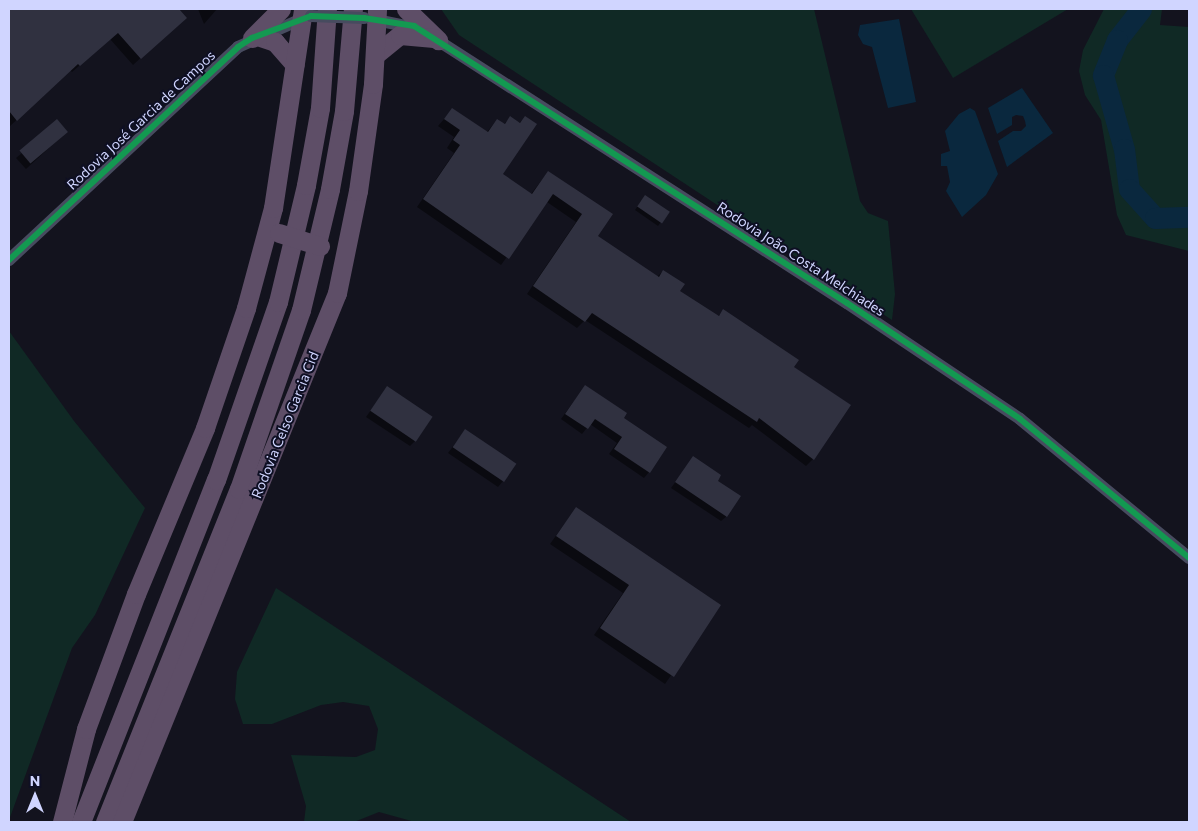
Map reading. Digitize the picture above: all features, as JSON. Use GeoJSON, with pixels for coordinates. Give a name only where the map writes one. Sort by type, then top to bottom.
{"type":"FeatureCollection","features":[{"type":"Feature","properties":{"kind":"highway"},"geometry":{"type":"LineString","coordinates":[[281,9],[255,37],[275,42],[296,65]]}},
{"type":"Feature","properties":{"kind":"highway"},"geometry":{"type":"LineString","coordinates":[[406,9],[438,41]]}},
{"type":"Feature","properties":{"kind":"highway"},"geometry":{"type":"LineString","coordinates":[[62,822],[86,729],[136,594],[206,428],[274,231],[296,65],[311,13]]}},
{"type":"Feature","properties":{"kind":"highway"},"geometry":{"type":"LineString","coordinates":[[81,822],[216,480],[278,302],[306,184],[320,108],[311,13]]}},
{"type":"Feature","properties":{"kind":"highway","name":"Rodovia Celso Garcia Cid"},"geometry":{"type":"LineString","coordinates":[[122,822],[334,302],[358,191],[375,55],[368,14]]}},
{"type":"Feature","properties":{"kind":"highway","name":"Rodovia Celso Garcia Cid"},"geometry":{"type":"LineString","coordinates":[[105,822],[239,489],[301,310],[368,14]]}},
{"type":"Feature","properties":{"kind":"highway"},"geometry":{"type":"LineString","coordinates":[[375,55],[400,34],[438,41]]}},
{"type":"Feature","properties":{"kind":"highway"},"geometry":{"type":"LineString","coordinates":[[274,231],[346,253]]}},
{"type":"Feature","properties":{"kind":"street","name":"Rodovia José Garcia de Campos"},"geometry":{"type":"LineString","coordinates":[[9,260],[238,47],[255,37],[311,13]]}},
{"type":"Feature","properties":{"kind":"street","name":"Rodovia João Costa Melchiades"},"geometry":{"type":"LineString","coordinates":[[311,13],[368,14],[414,26],[847,303],[1020,419],[1189,558]]}},
{"type":"Feature","properties":{"kind":"green space"},"geometry":{"type":"Polygon","coordinates":[[[441,9],[814,9],[860,201],[868,213],[888,221],[895,294],[892,320],[459,35],[441,9]]]}},
{"type":"Feature","properties":{"kind":"green space"},"geometry":{"type":"Polygon","coordinates":[[[911,9],[1068,9],[953,78],[911,9]]]}},
{"type":"Feature","properties":{"kind":"green space"},"geometry":{"type":"Polygon","coordinates":[[[1104,9],[1162,9],[1160,25],[1189,27],[1189,251],[1126,235],[1117,215],[1101,120],[1085,95],[1079,71],[1083,50],[1104,9]]]}},
{"type":"Feature","properties":{"kind":"green space"},"geometry":{"type":"Polygon","coordinates":[[[9,331],[74,421],[145,508],[95,615],[72,648],[9,820],[9,331]]]}},
{"type":"Feature","properties":{"kind":"green space"},"geometry":{"type":"Polygon","coordinates":[[[276,588],[631,822],[415,822],[379,812],[354,822],[304,822],[306,806],[291,755],[356,757],[375,750],[378,729],[369,706],[343,702],[321,705],[272,724],[243,724],[235,699],[237,672],[276,588]]]}},
{"type":"Feature","properties":{"kind":"water"},"geometry":{"type":"Polygon","coordinates":[[[899,19],[916,102],[888,108],[872,47],[863,44],[858,35],[860,25],[899,19]]]}},
{"type":"Feature","properties":{"kind":"water"},"geometry":{"type":"Polygon","coordinates":[[[1022,88],[1053,133],[1007,167],[998,141],[1013,131],[1021,131],[1026,126],[1025,121],[1023,116],[1016,115],[1012,117],[1012,125],[997,134],[988,108],[1022,88]]]}},
{"type":"Feature","properties":{"kind":"water"},"geometry":{"type":"Polygon","coordinates":[[[970,108],[975,111],[998,174],[986,195],[962,217],[946,191],[950,182],[947,166],[941,166],[941,154],[950,151],[945,131],[959,114],[970,108]]]}},
{"type":"Feature","properties":{"kind":"building"},"geometry":{"type":"Polygon","coordinates":[[[9,9],[179,9],[187,18],[141,59],[118,33],[80,66],[78,64],[17,121],[9,111],[9,9]]]}},
{"type":"Feature","properties":{"kind":"building"},"geometry":{"type":"Polygon","coordinates":[[[452,108],[488,132],[497,119],[505,124],[510,116],[520,123],[525,116],[537,124],[503,174],[532,194],[548,171],[613,214],[598,236],[659,277],[663,270],[685,284],[680,291],[719,316],[723,309],[799,360],[794,367],[851,405],[814,460],[759,418],[757,422],[592,313],[585,322],[533,286],[582,214],[553,194],[509,259],[423,199],[460,145],[453,140],[460,130],[444,119],[452,108]]]}},
{"type":"Feature","properties":{"kind":"building"},"geometry":{"type":"Polygon","coordinates":[[[57,119],[68,132],[30,164],[19,150],[57,119]]]}},
{"type":"Feature","properties":{"kind":"building"},"geometry":{"type":"Polygon","coordinates":[[[645,195],[670,212],[662,223],[637,207],[645,195]]]}},
{"type":"Feature","properties":{"kind":"building"},"geometry":{"type":"Polygon","coordinates":[[[585,385],[627,413],[624,418],[667,447],[650,473],[614,449],[622,437],[595,419],[588,429],[565,414],[585,385]]]}},
{"type":"Feature","properties":{"kind":"building"},"geometry":{"type":"Polygon","coordinates":[[[387,386],[433,417],[416,442],[370,411],[387,386]]]}},
{"type":"Feature","properties":{"kind":"building"},"geometry":{"type":"Polygon","coordinates":[[[465,429],[516,464],[504,482],[453,447],[465,429]]]}},
{"type":"Feature","properties":{"kind":"building"},"geometry":{"type":"Polygon","coordinates":[[[693,456],[721,475],[718,481],[741,496],[727,517],[675,482],[693,456]]]}},
{"type":"Feature","properties":{"kind":"building"},"geometry":{"type":"Polygon","coordinates":[[[576,507],[721,605],[674,677],[600,628],[629,585],[556,536],[576,507]]]}},
{"type":"Feature","properties":{"kind":"waterway"},"geometry":{"type":"LineString","coordinates":[[1141,9],[1117,40],[1103,75],[1124,149],[1129,189],[1155,218],[1189,217]]}},
{"type":"Feature","properties":{"kind":"cycle path"},"geometry":{"type":"LineString","coordinates":[[9,260],[238,47],[252,38],[311,16],[364,18],[414,26],[847,303],[1020,419],[1189,558]]}}]}
